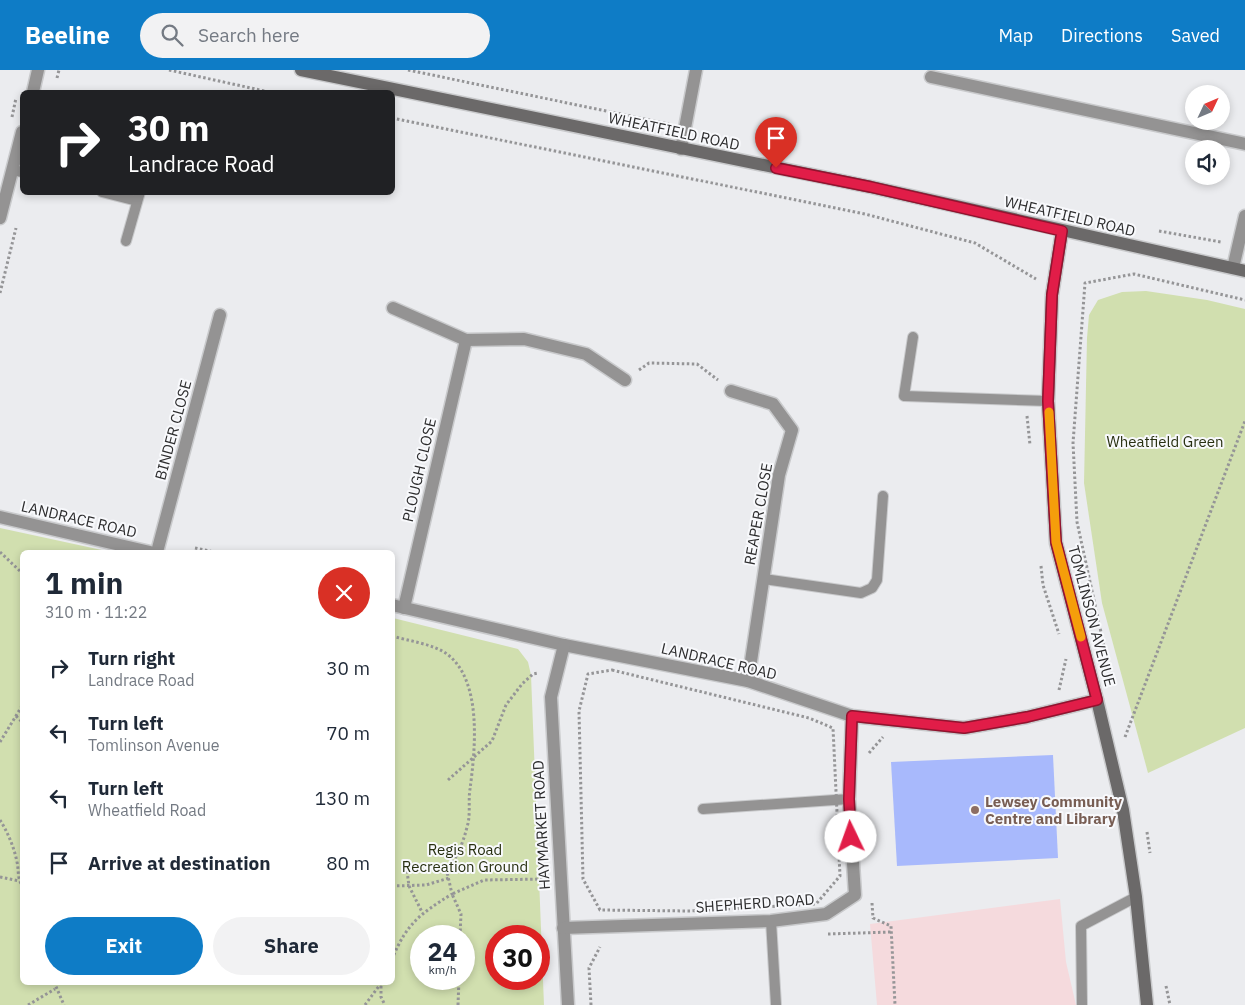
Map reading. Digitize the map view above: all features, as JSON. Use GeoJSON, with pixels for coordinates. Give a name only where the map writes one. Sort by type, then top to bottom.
{"type":"FeatureCollection","features":[{"type":"Feature","properties":{"kind":"street"},"geometry":{"type":"LineString","coordinates":[[33,90],[38,70]]}},
{"type":"Feature","properties":{"kind":"street","name":"WHEATFIELD ROAD"},"geometry":{"type":"LineString","coordinates":[[301,70],[871,187],[1239,269]]}},
{"type":"Feature","properties":{"kind":"street"},"geometry":{"type":"LineString","coordinates":[[681,149],[696,70]]}},
{"type":"Feature","properties":{"kind":"street"},"geometry":{"type":"LineString","coordinates":[[932,77],[1245,144]]}},
{"type":"Feature","properties":{"kind":"street"},"geometry":{"type":"LineString","coordinates":[[0,218],[18,171],[20,152]]}},
{"type":"Feature","properties":{"kind":"street"},"geometry":{"type":"LineString","coordinates":[[1239,269],[1245,216]]}},
{"type":"Feature","properties":{"kind":"street","name":"TOMLINSON AVENUE"},"geometry":{"type":"LineString","coordinates":[[1062,231],[1052,295],[1048,401],[1056,542],[1123,810],[1136,897],[1147,1005]]}},
{"type":"Feature","properties":{"kind":"street"},"geometry":{"type":"LineString","coordinates":[[394,308],[466,340],[524,339],[586,354],[624,380]]}},
{"type":"Feature","properties":{"kind":"street","name":"BINDER CLOSE"},"geometry":{"type":"LineString","coordinates":[[158,550],[220,315]]}},
{"type":"Feature","properties":{"kind":"street","name":"PLOUGH CLOSE"},"geometry":{"type":"LineString","coordinates":[[398,607],[466,340]]}},
{"type":"Feature","properties":{"kind":"street","name":"REAPER CLOSE"},"geometry":{"type":"LineString","coordinates":[[731,391],[773,404],[792,430],[779,475],[748,681]]}},
{"type":"Feature","properties":{"kind":"street","name":"LANDRACE ROAD"},"geometry":{"type":"LineString","coordinates":[[0,517],[141,550]]}},
{"type":"Feature","properties":{"kind":"street","name":"LANDRACE ROAD"},"geometry":{"type":"LineString","coordinates":[[398,607],[564,645],[748,681],[852,716],[964,728],[1027,717],[1097,700]]}},
{"type":"Feature","properties":{"kind":"street","name":"HAYMARKET ROAD"},"geometry":{"type":"LineString","coordinates":[[564,645],[551,697],[568,1005]]}},
{"type":"Feature","properties":{"kind":"street","name":"SHEPHERD ROAD"},"geometry":{"type":"LineString","coordinates":[[563,928],[771,921],[826,914],[855,895],[849,799],[852,716]]}},
{"type":"Feature","properties":{"kind":"lane"},"geometry":{"type":"LineString","coordinates":[[124,195],[139,197],[126,241]]}},
{"type":"Feature","properties":{"kind":"lane"},"geometry":{"type":"LineString","coordinates":[[913,337],[904,396],[1048,401]]}},
{"type":"Feature","properties":{"kind":"lane"},"geometry":{"type":"LineString","coordinates":[[764,579],[861,593],[872,588],[877,580],[883,496]]}},
{"type":"Feature","properties":{"kind":"lane"},"geometry":{"type":"LineString","coordinates":[[703,809],[849,799]]}},
{"type":"Feature","properties":{"kind":"lane"},"geometry":{"type":"LineString","coordinates":[[1082,1005],[1081,926],[1136,897]]}},
{"type":"Feature","properties":{"kind":"lane"},"geometry":{"type":"LineString","coordinates":[[771,921],[776,1005]]}},
{"type":"Feature","properties":{"kind":"path"},"geometry":{"type":"LineString","coordinates":[[169,70],[260,90]]}},
{"type":"Feature","properties":{"kind":"path"},"geometry":{"type":"LineString","coordinates":[[395,119],[865,214],[975,243],[1038,280]]}},
{"type":"Feature","properties":{"kind":"path"},"geometry":{"type":"LineString","coordinates":[[0,293],[18,220]]}},
{"type":"Feature","properties":{"kind":"path"},"geometry":{"type":"LineString","coordinates":[[1105,649],[1077,522],[1072,443],[1085,283],[1134,274],[1245,300]]}},
{"type":"Feature","properties":{"kind":"path"},"geometry":{"type":"LineString","coordinates":[[624,380],[649,363],[697,364],[731,391]]}},
{"type":"Feature","properties":{"kind":"path"},"geometry":{"type":"LineString","coordinates":[[1026,400],[1030,449]]}},
{"type":"Feature","properties":{"kind":"path"},"geometry":{"type":"LineString","coordinates":[[1125,738],[1245,421]]}},
{"type":"Feature","properties":{"kind":"path"},"geometry":{"type":"LineString","coordinates":[[195,548],[204,550]]}},
{"type":"Feature","properties":{"kind":"path"},"geometry":{"type":"LineString","coordinates":[[0,552],[20,571]]}},
{"type":"Feature","properties":{"kind":"path"},"geometry":{"type":"LineString","coordinates":[[1040,556],[1043,585],[1060,640]]}},
{"type":"Feature","properties":{"kind":"path"},"geometry":{"type":"LineString","coordinates":[[395,637],[447,654],[463,675],[470,697],[474,719],[475,758],[470,789],[468,826],[458,856],[447,872],[452,894],[461,914],[460,925]]}},
{"type":"Feature","properties":{"kind":"path"},"geometry":{"type":"LineString","coordinates":[[1058,695],[1066,658]]}},
{"type":"Feature","properties":{"kind":"path"},"geometry":{"type":"LineString","coordinates":[[612,670],[809,718],[834,728],[836,800],[840,876],[816,904],[690,911],[600,910],[583,879],[578,711],[588,674],[612,670]]}},
{"type":"Feature","properties":{"kind":"path"},"geometry":{"type":"LineString","coordinates":[[448,780],[492,741],[506,705],[533,674],[541,672]]}},
{"type":"Feature","properties":{"kind":"path"},"geometry":{"type":"LineString","coordinates":[[0,742],[20,709]]}},
{"type":"Feature","properties":{"kind":"path"},"geometry":{"type":"LineString","coordinates":[[16,716],[20,720]]}},
{"type":"Feature","properties":{"kind":"path"},"geometry":{"type":"LineString","coordinates":[[1123,730],[1127,747]]}},
{"type":"Feature","properties":{"kind":"path"},"geometry":{"type":"LineString","coordinates":[[0,820],[8,834],[20,873]]}},
{"type":"Feature","properties":{"kind":"path"},"geometry":{"type":"LineString","coordinates":[[1144,822],[1151,860]]}},
{"type":"Feature","properties":{"kind":"path"},"geometry":{"type":"LineString","coordinates":[[407,871],[408,886],[422,912]]}},
{"type":"Feature","properties":{"kind":"path"},"geometry":{"type":"LineString","coordinates":[[0,877],[19,881]]}},
{"type":"Feature","properties":{"kind":"path"},"geometry":{"type":"LineString","coordinates":[[395,886],[426,885],[449,878]]}},
{"type":"Feature","properties":{"kind":"path"},"geometry":{"type":"LineString","coordinates":[[395,953],[405,932],[422,912],[452,894],[484,880],[549,879]]}},
{"type":"Feature","properties":{"kind":"path"},"geometry":{"type":"LineString","coordinates":[[873,918],[891,926],[895,1005]]}},
{"type":"Feature","properties":{"kind":"path"},"geometry":{"type":"LineString","coordinates":[[591,1005],[589,968],[598,947]]}},
{"type":"Feature","properties":{"kind":"path"},"geometry":{"type":"LineString","coordinates":[[1164,981],[1170,1005]]}},
{"type":"Feature","properties":{"kind":"path"},"geometry":{"type":"LineString","coordinates":[[54,985],[64,1005]]}},
{"type":"Feature","properties":{"kind":"path"},"geometry":{"type":"LineString","coordinates":[[365,1005],[380,985]]}},
{"type":"Feature","properties":{"kind":"path"},"geometry":{"type":"LineString","coordinates":[[381,985],[381,997],[385,1005]]}},
{"type":"Feature","properties":{"kind":"path"},"geometry":{"type":"LineString","coordinates":[[28,1005],[55,989]]}},
{"type":"Feature","properties":{"kind":"path"},"geometry":{"type":"LineString","coordinates":[[458,1005],[459,990]]}},
{"type":"Feature","properties":{"kind":"shaded area"},"geometry":{"type":"Polygon","coordinates":[[[1060,899],[1066,962],[1076,1005],[877,1005],[870,924],[1060,899]]]}},
{"type":"Feature","properties":{"kind":"green space","name":"Wheatfield Green"},"geometry":{"type":"Polygon","coordinates":[[[1146,291],[1207,300],[1245,309],[1245,728],[1148,773],[1102,603],[1084,483],[1089,315],[1098,300],[1122,292],[1146,291]]]}},
{"type":"Feature","properties":{"kind":"green space","name":"Regis Road Recreation Ground"},"geometry":{"type":"Polygon","coordinates":[[[0,528],[102,550],[20,550],[20,985],[395,985],[395,618],[518,649],[528,662],[531,675],[541,925],[485,925],[485,990],[543,990],[544,1005],[0,1005],[0,528]]]}},
{"type":"Feature","properties":{"kind":"building","name":"Lewsey Community Centre and Library"},"geometry":{"type":"Polygon","coordinates":[[[1053,755],[1058,858],[897,866],[891,762],[1053,755]]]}},
{"type":"Feature","properties":{"kind":"slow traffic"},"geometry":{"type":"LineString","coordinates":[[1049,412],[1056,542],[1081,637]]}},
{"type":"Feature","properties":{"kind":"place","name":"Lewsey Community Centre and Library"},"geometry":{"type":"Point","coordinates":[975,810]}},
{"type":"Feature","properties":{"kind":"route"},"geometry":{"type":"LineString","coordinates":[[776,168],[871,187],[1062,231],[1052,295],[1048,401],[1056,542],[1097,700],[1027,717],[964,728],[852,716],[849,799],[851,837]]}}]}
